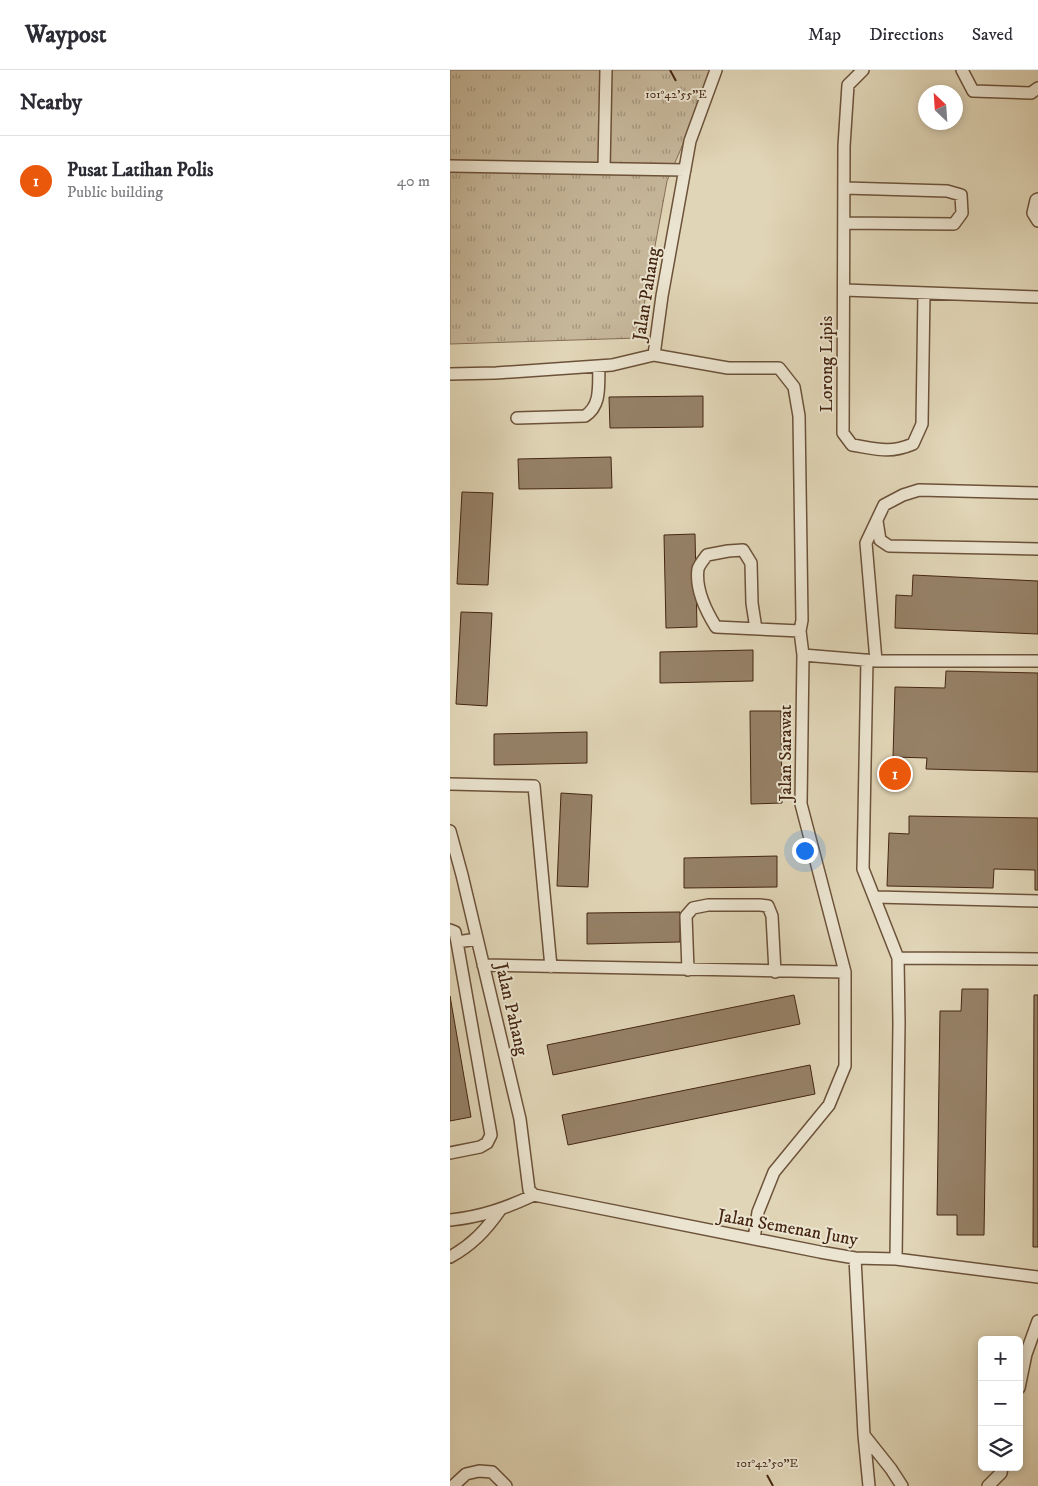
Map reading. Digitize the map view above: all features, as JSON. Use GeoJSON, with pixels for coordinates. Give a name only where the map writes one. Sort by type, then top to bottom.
{"type":"FeatureCollection","features":[{"type":"Feature","properties":{"kind":"lane"},"geometry":{"type":"LineString","coordinates":[[604,168],[606,70]]}},
{"type":"Feature","properties":{"kind":"lane","name":"Jalan Pahang"},"geometry":{"type":"LineString","coordinates":[[450,374],[496,373],[612,365],[654,355],[690,141],[716,70]]}},
{"type":"Feature","properties":{"kind":"lane","name":"Lorong Lipis"},"geometry":{"type":"LineString","coordinates":[[863,70],[848,84],[844,146],[843,433],[852,445],[888,451],[899,450],[914,444],[922,424],[924,293]]}},
{"type":"Feature","properties":{"kind":"lane"},"geometry":{"type":"LineString","coordinates":[[962,70],[973,91],[1031,93],[1038,88]]}},
{"type":"Feature","properties":{"kind":"lane"},"geometry":{"type":"LineString","coordinates":[[450,166],[685,170]]}},
{"type":"Feature","properties":{"kind":"lane"},"geometry":{"type":"LineString","coordinates":[[844,223],[954,224],[962,213],[961,195],[947,191],[845,188]]}},
{"type":"Feature","properties":{"kind":"lane"},"geometry":{"type":"LineString","coordinates":[[1038,199],[1036,200],[1033,213],[1038,221]]}},
{"type":"Feature","properties":{"kind":"lane"},"geometry":{"type":"LineString","coordinates":[[844,290],[1038,297]]}},
{"type":"Feature","properties":{"kind":"lane","name":"Jalan Sarawat"},"geometry":{"type":"LineString","coordinates":[[654,355],[728,368],[779,368],[794,387],[799,426],[802,620],[800,631],[804,655],[801,804],[845,972],[845,1066],[829,1105],[774,1172],[758,1212],[754,1239]]}},
{"type":"Feature","properties":{"kind":"lane"},"geometry":{"type":"LineString","coordinates":[[517,418],[585,416],[593,411],[597,402],[599,366]]}},
{"type":"Feature","properties":{"kind":"lane"},"geometry":{"type":"LineString","coordinates":[[896,1259],[898,958],[863,870],[872,661],[866,543],[884,505],[903,495],[919,490],[1038,493]]}},
{"type":"Feature","properties":{"kind":"lane"},"geometry":{"type":"LineString","coordinates":[[877,521],[880,540],[889,546],[1038,549]]}},
{"type":"Feature","properties":{"kind":"lane"},"geometry":{"type":"LineString","coordinates":[[756,629],[752,603],[752,563],[743,550],[707,556],[698,568],[700,589],[705,609],[716,627],[756,629],[800,631]]}},
{"type":"Feature","properties":{"kind":"lane"},"geometry":{"type":"LineString","coordinates":[[804,655],[872,661],[1038,661]]}},
{"type":"Feature","properties":{"kind":"lane"},"geometry":{"type":"LineString","coordinates":[[450,784],[534,786],[551,967]]}},
{"type":"Feature","properties":{"kind":"lane","name":"Jalan Pahang"},"geometry":{"type":"LineString","coordinates":[[450,831],[520,1119],[529,1190],[534,1195]]}},
{"type":"Feature","properties":{"kind":"lane"},"geometry":{"type":"LineString","coordinates":[[875,897],[1038,901]]}},
{"type":"Feature","properties":{"kind":"lane"},"geometry":{"type":"LineString","coordinates":[[688,970],[686,916],[693,908],[708,905],[743,905],[768,906],[772,916],[775,972]]}},
{"type":"Feature","properties":{"kind":"lane"},"geometry":{"type":"LineString","coordinates":[[450,930],[455,932],[457,942],[490,1135],[487,1143],[480,1147],[450,1153]]}},
{"type":"Feature","properties":{"kind":"lane"},"geometry":{"type":"LineString","coordinates":[[457,942],[477,939]]}},
{"type":"Feature","properties":{"kind":"lane"},"geometry":{"type":"LineString","coordinates":[[898,958],[1038,958]]}},
{"type":"Feature","properties":{"kind":"lane"},"geometry":{"type":"LineString","coordinates":[[483,966],[845,972]]}},
{"type":"Feature","properties":{"kind":"lane"},"geometry":{"type":"LineString","coordinates":[[450,1220],[470,1218],[500,1210],[534,1195]]}},
{"type":"Feature","properties":{"kind":"lane","name":"Jalan Semenan Juny"},"geometry":{"type":"LineString","coordinates":[[534,1195],[855,1258],[896,1259],[1038,1277]]}},
{"type":"Feature","properties":{"kind":"lane"},"geometry":{"type":"LineString","coordinates":[[450,1256],[463,1250],[484,1232],[500,1210]]}},
{"type":"Feature","properties":{"kind":"lane"},"geometry":{"type":"LineString","coordinates":[[855,1258],[864,1435],[869,1486]]}},
{"type":"Feature","properties":{"kind":"lane"},"geometry":{"type":"LineString","coordinates":[[1020,1381],[1026,1354],[1038,1321]]}},
{"type":"Feature","properties":{"kind":"lane"},"geometry":{"type":"LineString","coordinates":[[864,1435],[902,1486]]}},
{"type":"Feature","properties":{"kind":"lane"},"geometry":{"type":"LineString","coordinates":[[453,1486],[466,1474],[479,1471],[492,1472],[506,1486]]}},
{"type":"Feature","properties":{"kind":"lane"},"geometry":{"type":"LineString","coordinates":[[988,1486],[1001,1471]]}},
{"type":"Feature","properties":{"kind":"green space"},"geometry":{"type":"Polygon","coordinates":[[[450,70],[715,70],[667,181],[638,338],[450,344],[450,70]]]}},
{"type":"Feature","properties":{"kind":"building"},"geometry":{"type":"Polygon","coordinates":[[[703,396],[703,427],[610,428],[609,397],[703,396]]]}},
{"type":"Feature","properties":{"kind":"building"},"geometry":{"type":"Polygon","coordinates":[[[611,457],[612,488],[519,489],[518,459],[611,457]]]}},
{"type":"Feature","properties":{"kind":"building"},"geometry":{"type":"Polygon","coordinates":[[[462,492],[493,493],[488,585],[457,584],[462,492]]]}},
{"type":"Feature","properties":{"kind":"building"},"geometry":{"type":"Polygon","coordinates":[[[695,534],[697,627],[666,628],[664,535],[695,534]]]}},
{"type":"Feature","properties":{"kind":"building"},"geometry":{"type":"Polygon","coordinates":[[[913,575],[1038,581],[1038,634],[895,628],[896,595],[912,596],[913,575]]]}},
{"type":"Feature","properties":{"kind":"building"},"geometry":{"type":"Polygon","coordinates":[[[461,612],[492,613],[487,706],[456,704],[461,612]]]}},
{"type":"Feature","properties":{"kind":"building"},"geometry":{"type":"Polygon","coordinates":[[[753,650],[753,681],[660,683],[660,652],[753,650]]]}},
{"type":"Feature","properties":{"kind":"building"},"geometry":{"type":"Polygon","coordinates":[[[946,671],[1038,673],[1038,772],[926,769],[927,758],[893,757],[895,687],[945,688],[946,671]]]}},
{"type":"Feature","properties":{"kind":"building"},"geometry":{"type":"Polygon","coordinates":[[[750,711],[781,711],[782,803],[751,804],[750,711]]]}},
{"type":"Feature","properties":{"kind":"building"},"geometry":{"type":"Polygon","coordinates":[[[587,732],[587,763],[494,765],[494,734],[587,732]]]}},
{"type":"Feature","properties":{"kind":"building"},"geometry":{"type":"Polygon","coordinates":[[[561,793],[592,795],[588,887],[557,886],[561,793]]]}},
{"type":"Feature","properties":{"kind":"building"},"geometry":{"type":"Polygon","coordinates":[[[909,816],[1038,818],[1038,890],[1035,890],[1035,870],[994,869],[993,888],[887,886],[889,833],[909,834],[909,816]]]}},
{"type":"Feature","properties":{"kind":"building"},"geometry":{"type":"Polygon","coordinates":[[[777,856],[777,887],[684,888],[684,858],[777,856]]]}},
{"type":"Feature","properties":{"kind":"building"},"geometry":{"type":"Polygon","coordinates":[[[680,912],[680,942],[587,944],[587,913],[680,912]]]}},
{"type":"Feature","properties":{"kind":"building"},"geometry":{"type":"Polygon","coordinates":[[[962,989],[988,989],[984,1235],[957,1235],[957,1215],[937,1215],[940,1011],[961,1011],[962,989]]]}},
{"type":"Feature","properties":{"kind":"building"},"geometry":{"type":"Polygon","coordinates":[[[794,995],[800,1024],[553,1075],[547,1045],[794,995]]]}},
{"type":"Feature","properties":{"kind":"building"},"geometry":{"type":"Polygon","coordinates":[[[1034,995],[1038,995],[1038,1247],[1033,1247],[1034,995]]]}},
{"type":"Feature","properties":{"kind":"building"},"geometry":{"type":"Polygon","coordinates":[[[450,996],[471,1117],[450,1121],[450,996]]]}},
{"type":"Feature","properties":{"kind":"building"},"geometry":{"type":"Polygon","coordinates":[[[810,1065],[815,1094],[568,1145],[562,1115],[810,1065]]]}},
{"type":"Feature","properties":{"kind":"place","name":"Pusat Latihan Polis"},"geometry":{"type":"Point","coordinates":[895,774]}}]}
